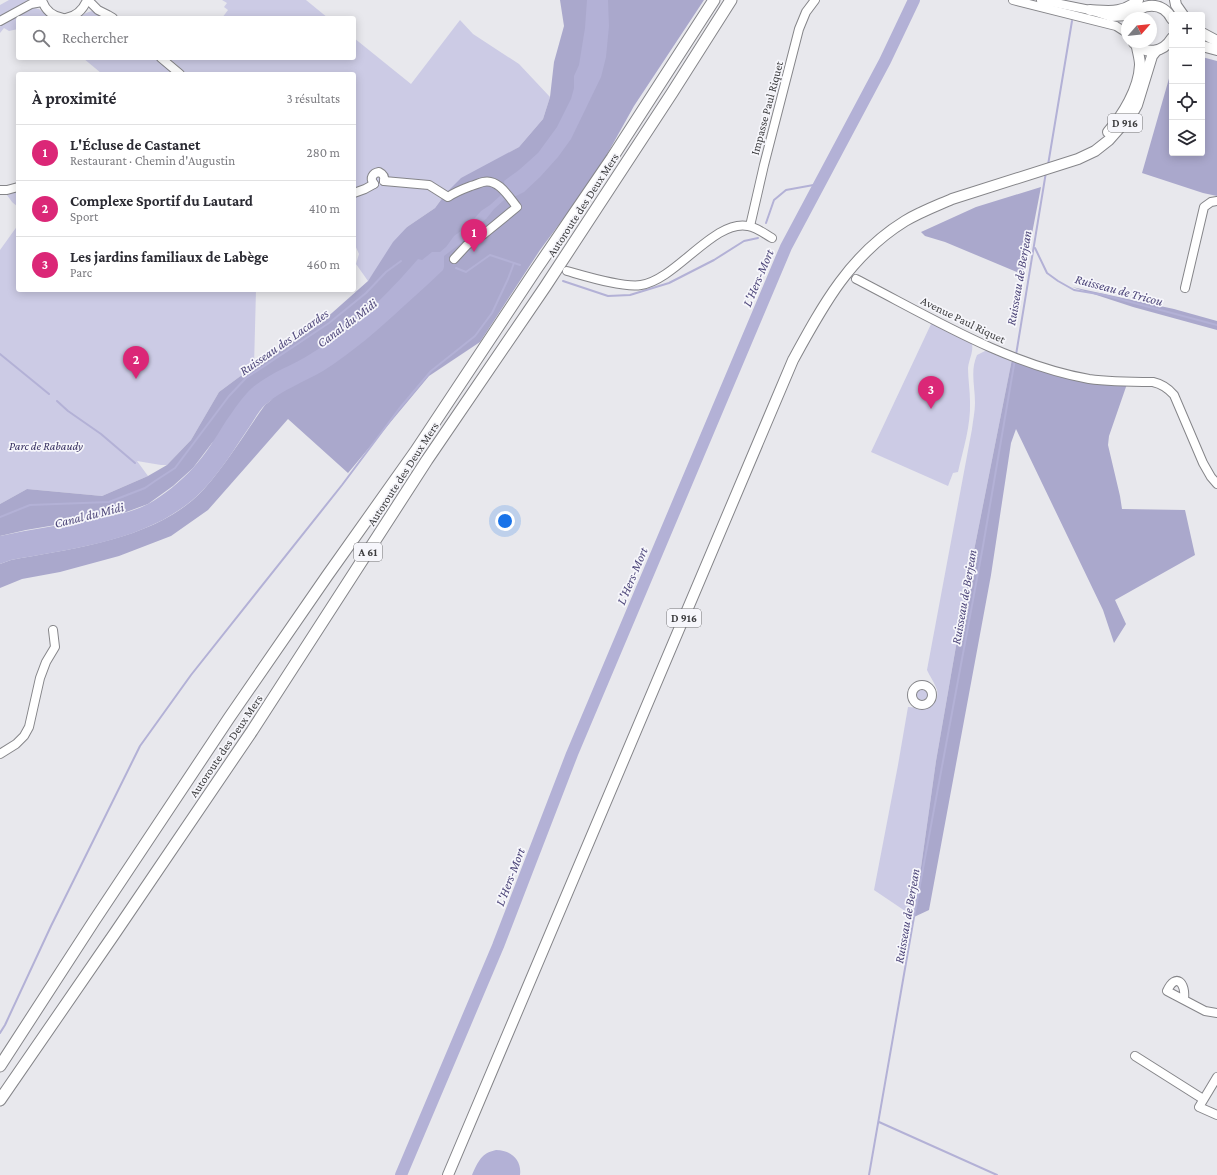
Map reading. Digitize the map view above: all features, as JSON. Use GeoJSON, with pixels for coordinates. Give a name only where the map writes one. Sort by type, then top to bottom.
{"type":"FeatureCollection","features":[{"type":"Feature","properties":{"kind":"highway","name":"Autoroute des Deux Mers"},"geometry":{"type":"LineString","coordinates":[[0,1066],[229,718],[415,452],[612,158],[714,0]]}},
{"type":"Feature","properties":{"kind":"highway","name":"Autoroute des Deux Mers"},"geometry":{"type":"LineString","coordinates":[[0,1100],[120,927],[252,731],[427,460],[549,280],[672,93],[731,0]]}},
{"type":"Feature","properties":{"kind":"main road"},"geometry":{"type":"LineString","coordinates":[[1166,0],[1170,12]]}},
{"type":"Feature","properties":{"kind":"main road"},"geometry":{"type":"LineString","coordinates":[[1175,0],[1176,5],[1181,12]]}},
{"type":"Feature","properties":{"kind":"main road"},"geometry":{"type":"LineString","coordinates":[[1136,12],[1145,2]]}},
{"type":"Feature","properties":{"kind":"main road"},"geometry":{"type":"LineString","coordinates":[[1090,10],[1112,12],[1145,2],[1165,10],[1169,15]]}},
{"type":"Feature","properties":{"kind":"main road"},"geometry":{"type":"LineString","coordinates":[[1205,34],[1217,41]]}},
{"type":"Feature","properties":{"kind":"main road"},"geometry":{"type":"LineString","coordinates":[[1205,40],[1217,41]]}},
{"type":"Feature","properties":{"kind":"main road"},"geometry":{"type":"LineString","coordinates":[[1140,48],[1143,50],[1156,51],[1162,49],[1169,43]]}},
{"type":"Feature","properties":{"kind":"main road"},"geometry":{"type":"LineString","coordinates":[[1205,47],[1217,50]]}},
{"type":"Feature","properties":{"kind":"main road","name":"D 916"},"geometry":{"type":"LineString","coordinates":[[1059,165],[1080,154],[1104,137],[1115,125],[1125,110],[1134,91],[1139,75],[1140,65],[1136,48]]}},
{"type":"Feature","properties":{"kind":"main road","name":"D 916"},"geometry":{"type":"LineString","coordinates":[[448,1175],[793,360],[822,308],[841,280],[859,259],[876,242],[905,221],[952,199],[1040,172],[1078,159],[1095,151],[1123,126],[1132,114],[1137,105],[1150,61],[1156,51]]}},
{"type":"Feature","properties":{"kind":"street","name":"Impasse Paul Riquet"},"geometry":{"type":"LineString","coordinates":[[750,226],[799,29],[806,12],[815,0]]}},
{"type":"Feature","properties":{"kind":"street"},"geometry":{"type":"LineString","coordinates":[[1013,0],[1116,26],[1121,29]]}},
{"type":"Feature","properties":{"kind":"street"},"geometry":{"type":"LineString","coordinates":[[1041,0],[1090,10],[1111,17],[1121,16]]}},
{"type":"Feature","properties":{"kind":"street"},"geometry":{"type":"LineString","coordinates":[[0,21],[31,4],[42,1],[45,8],[55,16]]}},
{"type":"Feature","properties":{"kind":"street"},"geometry":{"type":"LineString","coordinates":[[74,16],[79,13],[86,3],[109,16]]}},
{"type":"Feature","properties":{"kind":"street"},"geometry":{"type":"LineString","coordinates":[[163,60],[178,72]]}},
{"type":"Feature","properties":{"kind":"street"},"geometry":{"type":"LineString","coordinates":[[356,192],[374,184],[380,185],[384,181],[429,185],[448,197],[454,193],[484,181],[493,182],[517,207],[484,234],[467,245],[454,260]]}},
{"type":"Feature","properties":{"kind":"street"},"geometry":{"type":"LineString","coordinates":[[0,190],[16,188]]}},
{"type":"Feature","properties":{"kind":"street"},"geometry":{"type":"LineString","coordinates":[[1185,288],[1204,208],[1211,202],[1217,201]]}},
{"type":"Feature","properties":{"kind":"street"},"geometry":{"type":"LineString","coordinates":[[567,271],[633,286],[641,285],[657,280],[720,232],[744,225],[750,226],[772,238]]}},
{"type":"Feature","properties":{"kind":"street","name":"Avenue Paul Riquet"},"geometry":{"type":"LineString","coordinates":[[856,279],[980,343],[1005,354],[1063,373],[1091,379],[1153,382],[1162,384],[1174,395],[1203,463],[1217,484]]}},
{"type":"Feature","properties":{"kind":"street"},"geometry":{"type":"LineString","coordinates":[[0,754],[16,744],[24,736],[29,727],[40,678],[54,647],[53,630]]}},
{"type":"Feature","properties":{"kind":"street"},"geometry":{"type":"LineString","coordinates":[[1184,999],[1205,1011],[1217,1013]]}},
{"type":"Feature","properties":{"kind":"street"},"geometry":{"type":"LineString","coordinates":[[1135,1056],[1203,1099]]}},
{"type":"Feature","properties":{"kind":"street"},"geometry":{"type":"LineString","coordinates":[[1215,1114],[1199,1107],[1217,1077]]}},
{"type":"Feature","properties":{"kind":"green space"},"geometry":{"type":"Polygon","coordinates":[[[9,0],[27,0],[26,4],[0,17],[0,5],[9,0]]]}},
{"type":"Feature","properties":{"kind":"green space"},"geometry":{"type":"Polygon","coordinates":[[[222,0],[306,0],[326,16],[224,16],[228,10],[224,7],[227,3],[222,0]]]}},
{"type":"Feature","properties":{"kind":"green space"},"geometry":{"type":"Polygon","coordinates":[[[29,9],[39,9],[48,16],[16,16],[29,9]]]}},
{"type":"Feature","properties":{"kind":"green space"},"geometry":{"type":"Polygon","coordinates":[[[92,11],[103,16],[81,16],[92,11]]]}},
{"type":"Feature","properties":{"kind":"green space"},"geometry":{"type":"Polygon","coordinates":[[[16,16],[16,29],[9,31],[4,28],[0,33],[0,25],[16,16]]]}},
{"type":"Feature","properties":{"kind":"green space"},"geometry":{"type":"Polygon","coordinates":[[[460,20],[473,34],[519,64],[550,97],[543,119],[519,147],[446,193],[435,208],[407,227],[368,281],[356,264],[359,254],[356,247],[356,72],[185,72],[171,60],[356,60],[356,40],[411,84],[460,20]]]}},
{"type":"Feature","properties":{"kind":"green space"},"geometry":{"type":"Polygon","coordinates":[[[85,60],[158,60],[172,72],[100,72],[85,60]]]}},
{"type":"Feature","properties":{"kind":"green space"},"geometry":{"type":"Polygon","coordinates":[[[16,192],[16,205],[12,202],[7,195],[16,192]]]}},
{"type":"Feature","properties":{"kind":"green space","name":"Parc de Rabaudy"},"geometry":{"type":"Polygon","coordinates":[[[16,228],[16,292],[256,292],[254,366],[219,392],[191,440],[167,465],[137,461],[148,476],[102,496],[27,489],[0,504],[0,250],[16,228]]]}},
{"type":"Feature","properties":{"kind":"green space"},"geometry":{"type":"Polygon","coordinates":[[[932,322],[971,341],[972,344],[968,368],[970,411],[968,428],[958,472],[953,473],[948,486],[871,452],[932,322]]]}},
{"type":"Feature","properties":{"kind":"green space"},"geometry":{"type":"Polygon","coordinates":[[[987,350],[1012,359],[963,606],[936,761],[914,917],[874,890],[908,707],[930,707],[935,702],[937,696],[936,687],[927,670],[972,429],[975,403],[973,379],[975,361],[977,355],[987,350]]]}},
{"type":"Feature","properties":{"kind":"green space"},"geometry":{"type":"Polygon","coordinates":[[[924,688],[927,689],[927,699],[920,700],[917,699],[916,692],[917,689],[924,688]]]}},
{"type":"Feature","properties":{"kind":"shaded area"},"geometry":{"type":"Polygon","coordinates":[[[560,0],[704,0],[634,106],[595,176],[540,250],[480,342],[429,376],[348,473],[288,419],[208,510],[171,536],[119,556],[60,572],[22,579],[0,588],[0,564],[11,560],[114,539],[140,530],[164,520],[185,506],[204,489],[228,458],[265,405],[274,398],[212,443],[193,468],[173,486],[148,504],[121,514],[26,530],[0,536],[0,504],[27,489],[102,496],[148,476],[167,465],[191,440],[219,392],[287,343],[324,320],[356,292],[368,281],[393,242],[407,227],[435,208],[446,193],[461,178],[519,147],[543,119],[550,97],[554,62],[564,26],[560,0]]]}},
{"type":"Feature","properties":{"kind":"shaded area"},"geometry":{"type":"Polygon","coordinates":[[[587,0],[608,0],[609,26],[606,57],[601,77],[571,139],[558,157],[524,192],[516,196],[510,196],[494,209],[486,219],[472,229],[469,228],[468,226],[481,211],[500,196],[505,189],[504,181],[538,153],[557,127],[571,99],[574,88],[574,76],[579,65],[585,28],[587,0]]]}},
{"type":"Feature","properties":{"kind":"shaded area"},"geometry":{"type":"Polygon","coordinates":[[[1205,58],[1217,61],[1217,196],[1203,193],[1142,173],[1169,78],[1169,156],[1205,156],[1205,58]]]}},
{"type":"Feature","properties":{"kind":"shaded area"},"geometry":{"type":"Polygon","coordinates":[[[1041,187],[1024,275],[945,242],[925,236],[921,232],[976,207],[1041,187]]]}},
{"type":"Feature","properties":{"kind":"shaded area"},"geometry":{"type":"Polygon","coordinates":[[[468,226],[469,229],[472,230],[461,243],[444,256],[443,270],[385,323],[334,364],[279,394],[264,406],[216,475],[203,490],[184,507],[162,520],[138,531],[113,539],[88,546],[11,560],[0,564],[0,536],[121,514],[135,510],[154,501],[166,493],[198,463],[238,404],[252,388],[259,382],[297,362],[342,333],[382,298],[418,259],[422,260],[432,252],[440,252],[446,247],[454,236],[468,226]]]}},
{"type":"Feature","properties":{"kind":"shaded area"},"geometry":{"type":"Polygon","coordinates":[[[1072,287],[1174,309],[1217,321],[1217,330],[1133,307],[1072,287]]]}},
{"type":"Feature","properties":{"kind":"shaded area"},"geometry":{"type":"Polygon","coordinates":[[[1012,359],[1127,384],[1109,436],[1108,445],[1122,509],[1185,510],[1195,555],[1115,600],[1126,624],[1114,643],[1103,610],[1016,429],[1011,443],[991,575],[929,910],[914,917],[936,761],[963,606],[1012,359]]]}},
{"type":"Feature","properties":{"kind":"shaded area"},"geometry":{"type":"Polygon","coordinates":[[[496,1150],[501,1150],[511,1154],[517,1160],[520,1175],[472,1175],[478,1162],[483,1156],[496,1150]]]}},
{"type":"Feature","properties":{"kind":"waterway","name":"L'Hers-Mort"},"geometry":{"type":"LineString","coordinates":[[401,1175],[498,946],[572,754],[786,247],[885,61],[914,0]]}},
{"type":"Feature","properties":{"kind":"waterway","name":"Ruisseau de Berjean"},"geometry":{"type":"LineString","coordinates":[[1048,165],[1072,21]]}},
{"type":"Feature","properties":{"kind":"waterway","name":"Ruisseau de Berjean"},"geometry":{"type":"LineString","coordinates":[[1016,355],[1046,172]]}},
{"type":"Feature","properties":{"kind":"waterway","name":"Ruisseau des Lacardes"},"geometry":{"type":"LineString","coordinates":[[766,223],[774,200],[786,190],[819,184]]}},
{"type":"Feature","properties":{"kind":"waterway","name":"Ruisseau des Lacardes"},"geometry":{"type":"LineString","coordinates":[[563,281],[608,296],[630,295],[669,283],[714,260],[744,241],[758,238]]}},
{"type":"Feature","properties":{"kind":"waterway","name":"Ruisseau de Tricou"},"geometry":{"type":"LineString","coordinates":[[1035,248],[1047,273],[1074,290],[1104,295],[1217,325]]}},
{"type":"Feature","properties":{"kind":"waterway","name":"Ruisseau des Lacardes"},"geometry":{"type":"LineString","coordinates":[[456,268],[466,272],[490,255],[520,265]]}},
{"type":"Feature","properties":{"kind":"waterway","name":"Ruisseau des Lacardes"},"geometry":{"type":"LineString","coordinates":[[0,517],[30,505],[109,502],[145,488],[175,468],[229,396],[246,378],[329,323],[366,293],[386,272],[401,261]]}},
{"type":"Feature","properties":{"kind":"waterway"},"geometry":{"type":"LineString","coordinates":[[0,1033],[140,746],[191,675],[342,485],[399,409],[431,371],[475,336],[492,313],[514,263]]}},
{"type":"Feature","properties":{"kind":"waterway","name":"Ruisseau des Lacardes"},"geometry":{"type":"LineString","coordinates":[[0,354],[49,394]]}},
{"type":"Feature","properties":{"kind":"waterway","name":"Ruisseau de Berjean"},"geometry":{"type":"LineString","coordinates":[[869,1175],[914,917],[983,546],[1015,359]]}},
{"type":"Feature","properties":{"kind":"waterway","name":"Ruisseau des Lacardes"},"geometry":{"type":"LineString","coordinates":[[57,401],[68,411],[101,434],[135,463]]}},
{"type":"Feature","properties":{"kind":"waterway"},"geometry":{"type":"LineString","coordinates":[[879,1122],[997,1175]]}},
{"type":"Feature","properties":{"kind":"place","name":"L'Écluse de Castanet"},"geometry":{"type":"Point","coordinates":[474,252]}},
{"type":"Feature","properties":{"kind":"place","name":"Complexe Sportif du Lautard"},"geometry":{"type":"Point","coordinates":[136,379]}},
{"type":"Feature","properties":{"kind":"place","name":"Les jardins familiaux de Labège"},"geometry":{"type":"Point","coordinates":[931,409]}},
{"type":"Feature","properties":{"kind":"water label","name":"Canal du Midi"},"geometry":{"type":"Point","coordinates":[347,323]}},
{"type":"Feature","properties":{"kind":"water label","name":"Canal du Midi"},"geometry":{"type":"Point","coordinates":[89,515]}}]}
